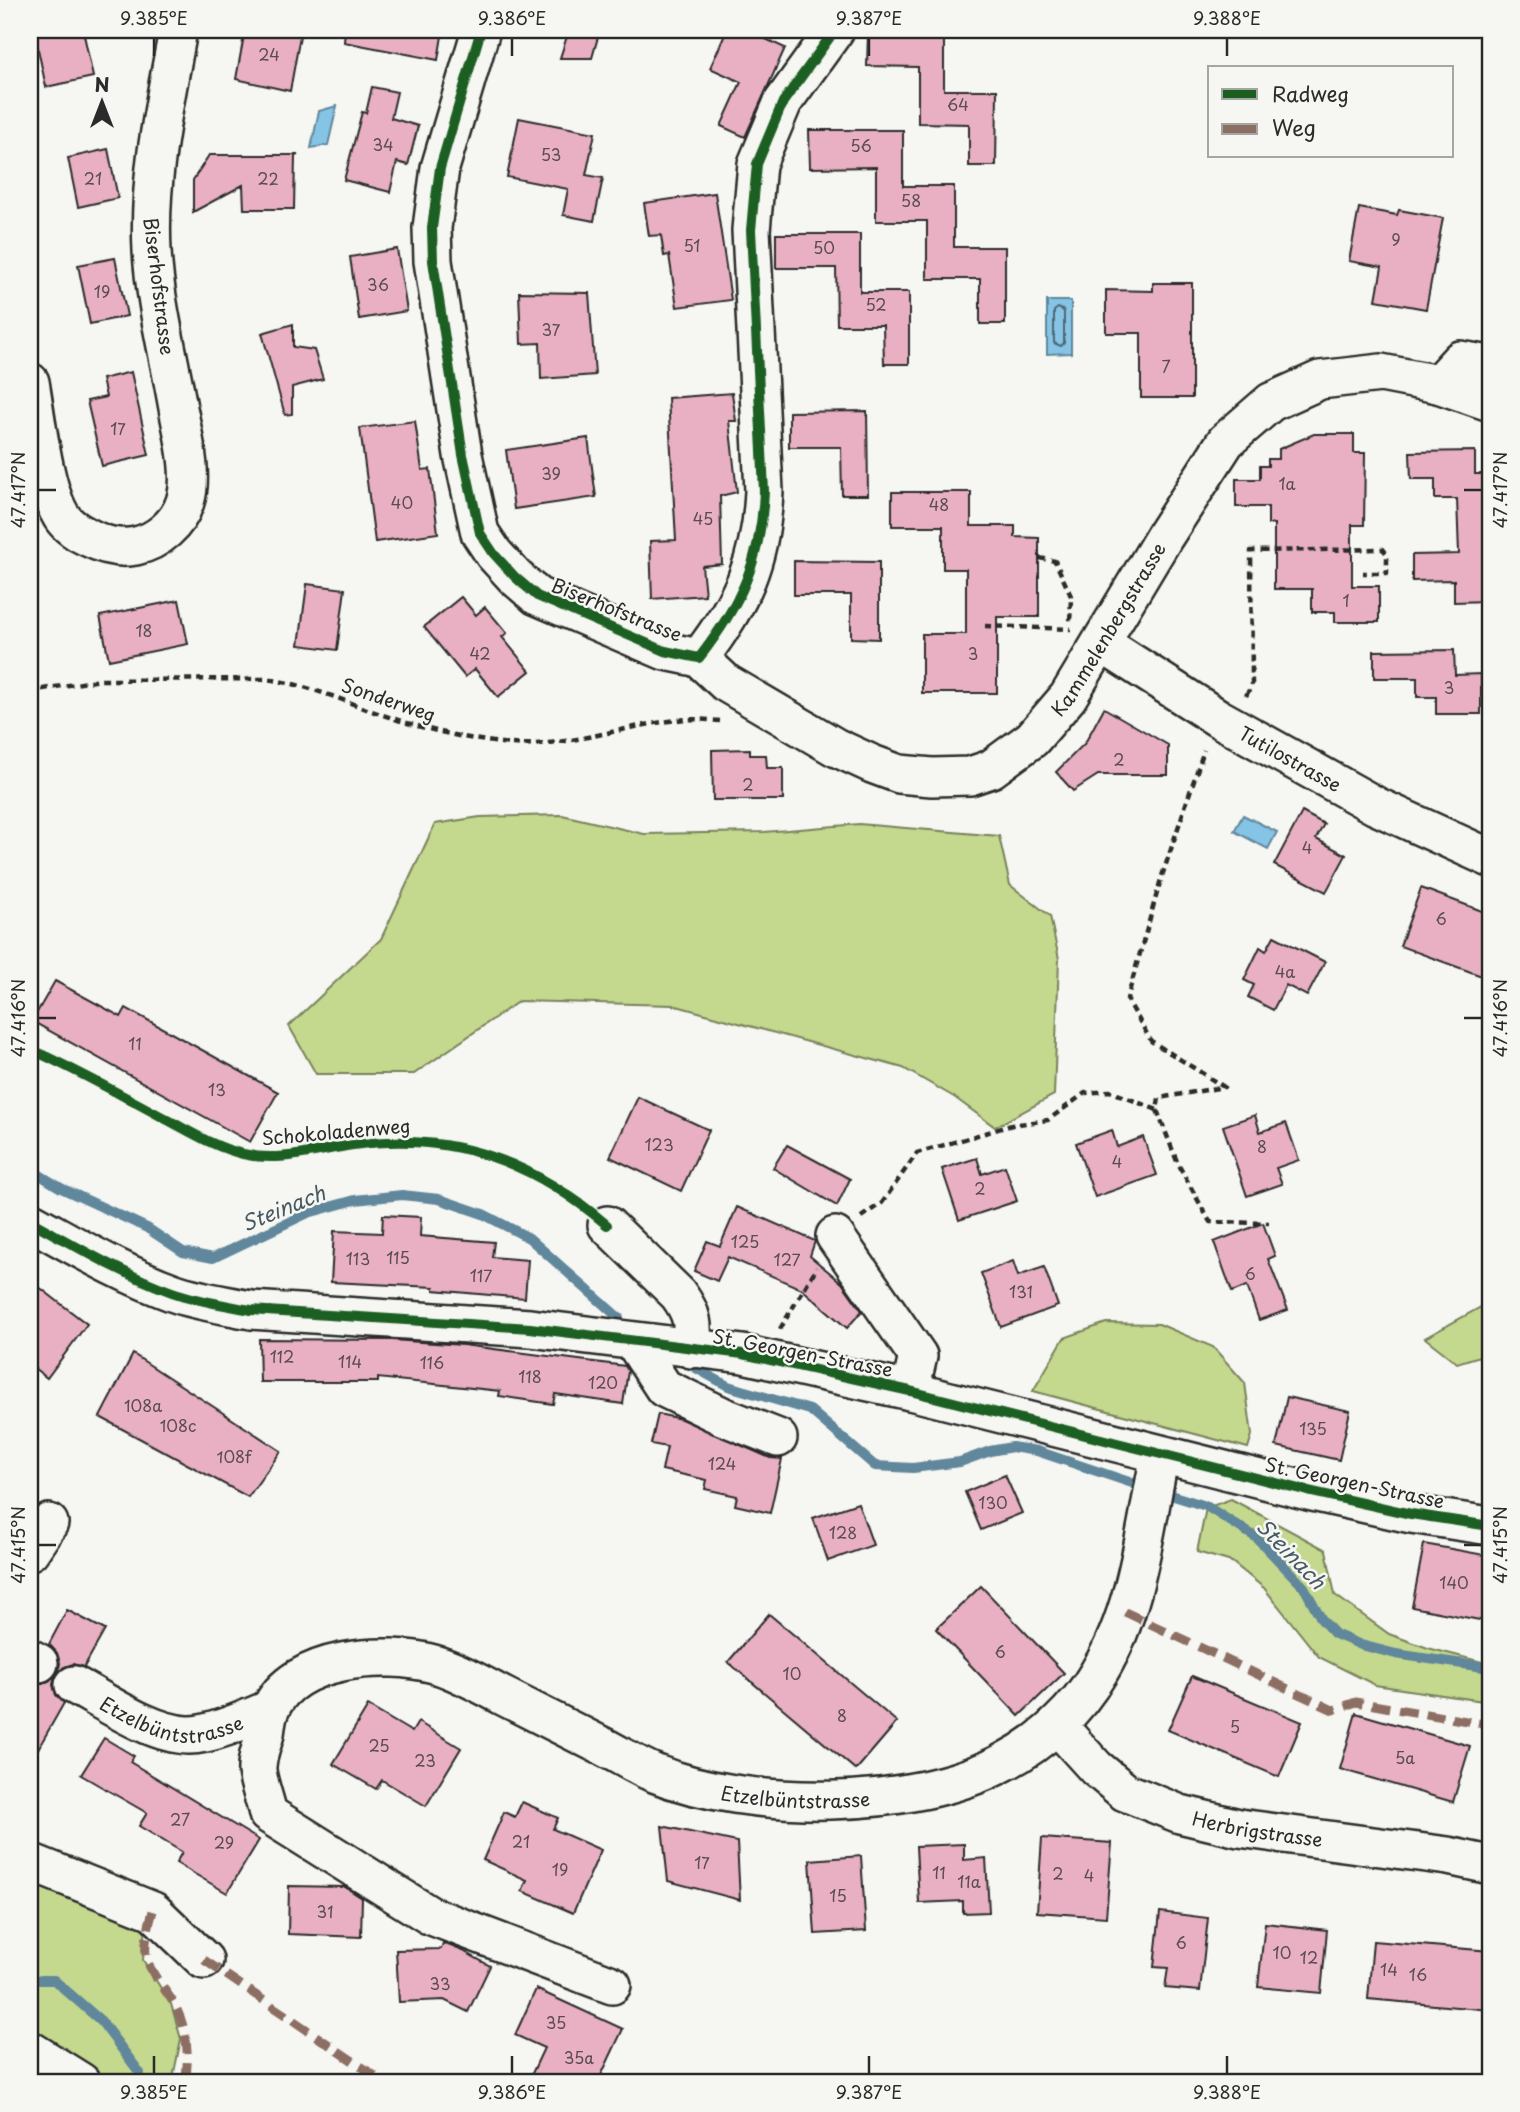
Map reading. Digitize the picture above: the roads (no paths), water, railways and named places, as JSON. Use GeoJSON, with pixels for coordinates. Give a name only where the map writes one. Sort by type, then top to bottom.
{"type":"FeatureCollection","features":[{"type":"Feature","properties":{"kind":"street","name":"Biserhofstrasse"},"geometry":{"type":"LineString","coordinates":[[30,382],[41,502],[73,529],[99,542],[125,547],[147,542],[170,527],[187,497],[187,460],[157,295],[150,208],[155,161],[178,30]]}},
{"type":"Feature","properties":{"kind":"street","name":"Biserhofstrasse"},"geometry":{"type":"LineString","coordinates":[[481,30],[440,168],[432,228],[433,261],[463,455],[480,533],[508,569],[537,596],[665,651],[699,658],[736,605],[755,561],[762,518],[764,491],[751,230],[757,163],[783,102],[835,30]]}},
{"type":"Feature","properties":{"kind":"street"},"geometry":{"type":"LineString","coordinates":[[1438,384],[1460,360],[1490,365]]}},
{"type":"Feature","properties":{"kind":"street","name":"Kammelenbergstrasse"},"geometry":{"type":"LineString","coordinates":[[699,658],[726,683],[835,747],[872,764],[899,774],[970,776],[991,769],[1032,739],[1068,696],[1084,635],[1164,537],[1226,441],[1271,402],[1320,380],[1381,373],[1438,384],[1490,402]]}},
{"type":"Feature","properties":{"kind":"street","name":"Tutilostrasse"},"geometry":{"type":"LineString","coordinates":[[1084,635],[1218,718],[1376,806],[1490,858]]}},
{"type":"Feature","properties":{"kind":"street","name":"St. Georgen-Strasse"},"geometry":{"type":"LineString","coordinates":[[30,1220],[137,1278],[211,1303],[251,1310],[530,1328],[766,1359],[910,1391],[1157,1467],[1490,1526]]}},
{"type":"Feature","properties":{"kind":"street"},"geometry":{"type":"LineString","coordinates":[[607,1225],[687,1306],[694,1325],[689,1348]]}},
{"type":"Feature","properties":{"kind":"street"},"geometry":{"type":"LineString","coordinates":[[835,1236],[918,1356],[910,1391]]}},
{"type":"Feature","properties":{"kind":"street"},"geometry":{"type":"LineString","coordinates":[[634,1342],[664,1388],[722,1416],[778,1438]]}},
{"type":"Feature","properties":{"kind":"street","name":"Etzelbüntstrasse"},"geometry":{"type":"LineString","coordinates":[[612,1984],[429,1915],[268,1814],[257,1769],[270,1709],[282,1693],[303,1675],[334,1663],[357,1659],[410,1659],[461,1675],[655,1773],[700,1786],[793,1800],[843,1800],[894,1795],[943,1785],[975,1776],[1004,1763],[1032,1745],[1057,1725],[1099,1674],[1114,1644],[1135,1578],[1157,1467]]}},
{"type":"Feature","properties":{"kind":"street","name":"Etzelbüntstrasse"},"geometry":{"type":"LineString","coordinates":[[74,1685],[146,1725],[188,1735],[233,1725],[270,1709]]}},
{"type":"Feature","properties":{"kind":"street","name":"Herbrigstrasse"},"geometry":{"type":"LineString","coordinates":[[1057,1725],[1096,1768],[1125,1792],[1180,1814],[1239,1828],[1448,1856],[1490,1865]]}},
{"type":"Feature","properties":{"kind":"street"},"geometry":{"type":"LineString","coordinates":[[30,1862],[153,1911],[204,1960]]}},
{"type":"Feature","properties":{"kind":"street"},"geometry":{"type":"LineString","coordinates":[[30,2050],[81,2082]]}},
{"type":"Feature","properties":{"kind":"water"},"geometry":{"type":"Polygon","coordinates":[[[337,106],[328,145],[311,148],[319,111],[337,106]]]}},
{"type":"Feature","properties":{"kind":"water"},"geometry":{"type":"Polygon","coordinates":[[[1047,301],[1071,301],[1071,353],[1047,354],[1047,301]]]}},
{"type":"Feature","properties":{"kind":"water"},"geometry":{"type":"Polygon","coordinates":[[[1243,815],[1277,832],[1268,849],[1234,831],[1243,815]]]}},
{"type":"Feature","properties":{"kind":"waterway","name":"Steinach"},"geometry":{"type":"LineString","coordinates":[[30,1169],[61,1188],[147,1228],[183,1252],[213,1258],[308,1213],[355,1200],[402,1195],[439,1199],[483,1214],[529,1238],[619,1318]]}},
{"type":"Feature","properties":{"kind":"waterway","name":"Steinach"},"geometry":{"type":"LineString","coordinates":[[683,1361],[728,1386],[810,1410],[875,1466],[913,1468],[960,1462],[990,1451],[1012,1447],[1037,1451],[1147,1488]]}},
{"type":"Feature","properties":{"kind":"waterway","name":"Steinach"},"geometry":{"type":"LineString","coordinates":[[1161,1492],[1206,1506],[1257,1538],[1304,1587],[1322,1620],[1335,1634],[1361,1645],[1396,1654],[1490,1668]]}},
{"type":"Feature","properties":{"kind":"waterway"},"geometry":{"type":"LineString","coordinates":[[30,1980],[54,1980],[101,2021],[140,2073]]}}]}
